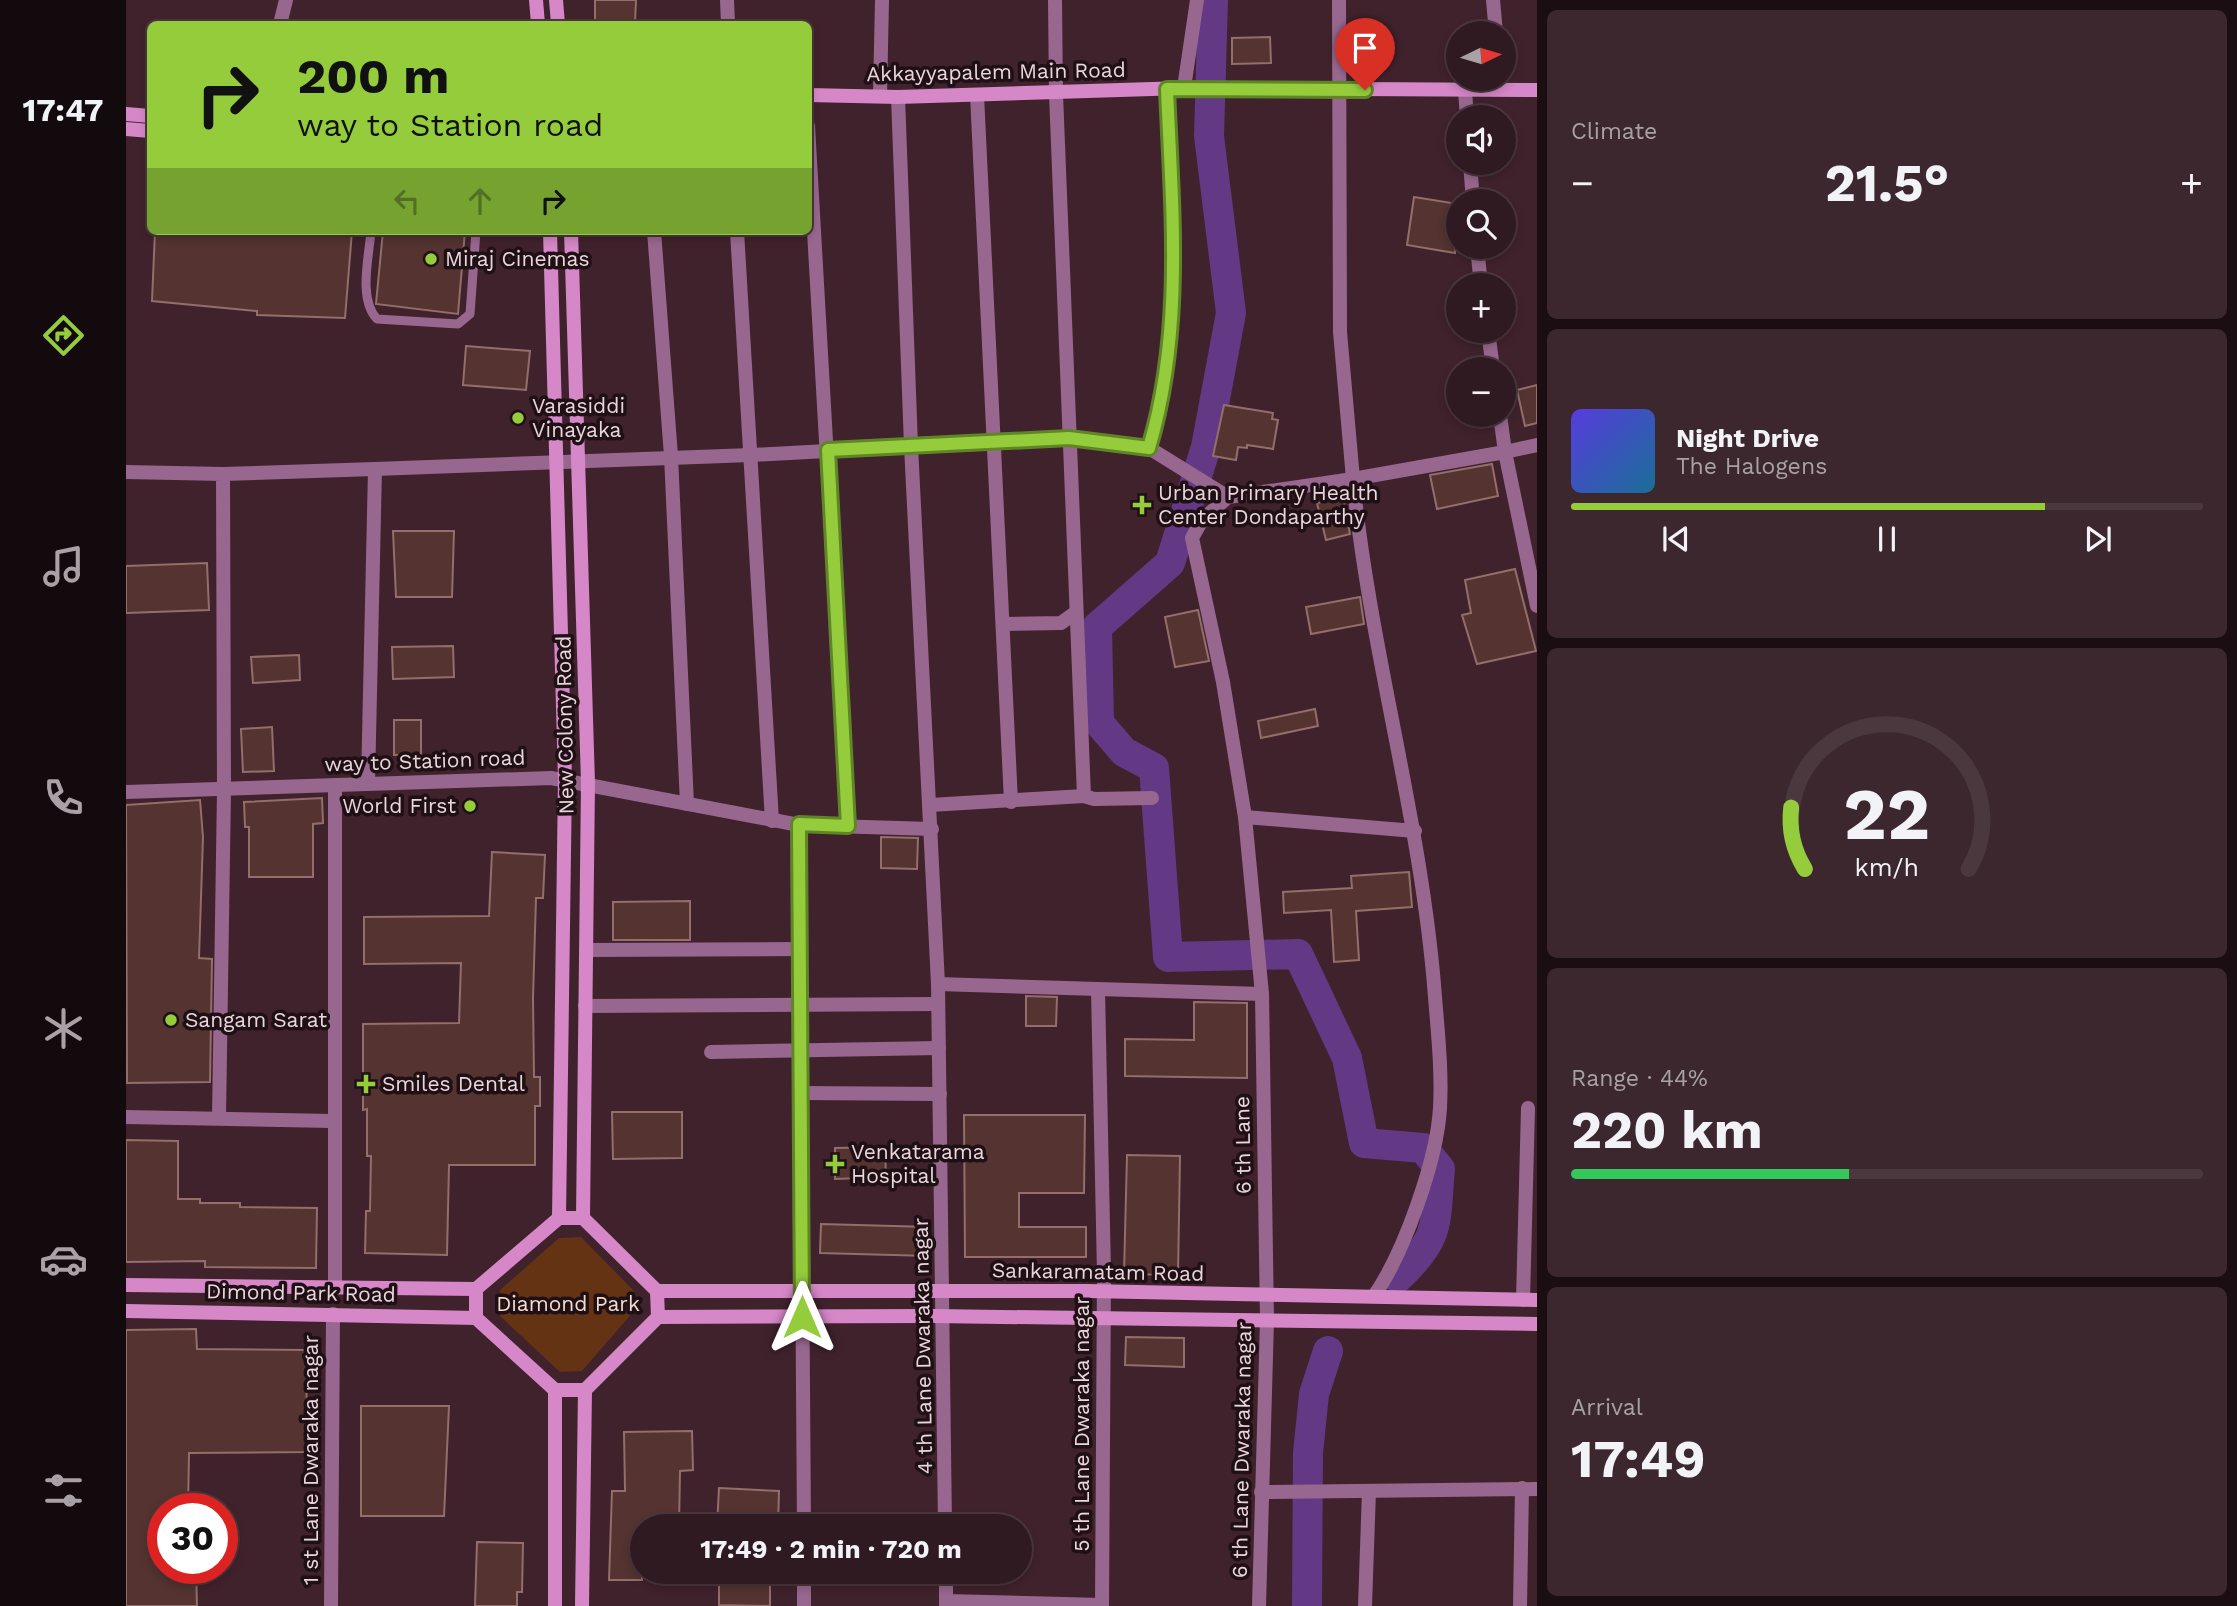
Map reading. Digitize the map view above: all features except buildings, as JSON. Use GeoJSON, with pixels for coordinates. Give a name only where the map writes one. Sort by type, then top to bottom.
{"type":"FeatureCollection","features":[{"type":"Feature","properties":{"kind":"main road"},"geometry":{"type":"LineString","coordinates":[[536,0],[538,21]]}},
{"type":"Feature","properties":{"kind":"main road"},"geometry":{"type":"LineString","coordinates":[[556,0],[558,21]]}},
{"type":"Feature","properties":{"kind":"main road","name":"Akkayyapalem Main Road"},"geometry":{"type":"LineString","coordinates":[[1516,87],[1537,90]]}},
{"type":"Feature","properties":{"kind":"main road","name":"Akkayyapalem Main Road"},"geometry":{"type":"LineString","coordinates":[[812,95],[898,97],[1189,88],[1446,91]]}},
{"type":"Feature","properties":{"kind":"main road"},"geometry":{"type":"LineString","coordinates":[[126,114],[147,116]]}},
{"type":"Feature","properties":{"kind":"main road"},"geometry":{"type":"LineString","coordinates":[[126,129],[147,131]]}},
{"type":"Feature","properties":{"kind":"main road","name":"New Colony Road"},"geometry":{"type":"LineString","coordinates":[[550,235],[565,780],[559,1218]]}},
{"type":"Feature","properties":{"kind":"main road","name":"New Colony Road"},"geometry":{"type":"LineString","coordinates":[[571,235],[588,783],[583,1219]]}},
{"type":"Feature","properties":{"kind":"main road"},"geometry":{"type":"LineString","coordinates":[[658,1317],[657,1291],[583,1219],[559,1218],[476,1289],[476,1318],[555,1391],[584,1390],[658,1317],[944,1316],[1537,1324]]}},
{"type":"Feature","properties":{"kind":"main road","name":"Dimond Park Road"},"geometry":{"type":"LineString","coordinates":[[126,1285],[476,1289]]}},
{"type":"Feature","properties":{"kind":"main road","name":"Sankaramatam Road"},"geometry":{"type":"LineString","coordinates":[[657,1291],[1104,1291],[1530,1300]]}},
{"type":"Feature","properties":{"kind":"main road","name":"Dimond Park Road"},"geometry":{"type":"LineString","coordinates":[[126,1311],[476,1318]]}},
{"type":"Feature","properties":{"kind":"main road"},"geometry":{"type":"LineString","coordinates":[[582,1606],[584,1390]]}},
{"type":"Feature","properties":{"kind":"main road"},"geometry":{"type":"LineString","coordinates":[[555,1391],[555,1606]]}},
{"type":"Feature","properties":{"kind":"street"},"geometry":{"type":"LineString","coordinates":[[281,21],[286,0]]}},
{"type":"Feature","properties":{"kind":"street"},"geometry":{"type":"LineString","coordinates":[[727,0],[728,21]]}},
{"type":"Feature","properties":{"kind":"street"},"geometry":{"type":"LineString","coordinates":[[880,95],[882,0]]}},
{"type":"Feature","properties":{"kind":"street"},"geometry":{"type":"LineString","coordinates":[[1055,0],[1074,613],[1084,796]]}},
{"type":"Feature","properties":{"kind":"street"},"geometry":{"type":"LineString","coordinates":[[1189,88],[1198,0]]}},
{"type":"Feature","properties":{"kind":"street"},"geometry":{"type":"LineString","coordinates":[[1339,0],[1340,332],[1353,479],[1369,591],[1415,831],[1429,921],[1440,1062],[1440,1110],[1435,1142],[1399,1252],[1374,1296]]}},
{"type":"Feature","properties":{"kind":"street"},"geometry":{"type":"LineString","coordinates":[[1493,0],[1495,21]]}},
{"type":"Feature","properties":{"kind":"street"},"geometry":{"type":"LineString","coordinates":[[1149,448],[1166,384],[1174,291],[1167,89]]}},
{"type":"Feature","properties":{"kind":"street"},"geometry":{"type":"LineString","coordinates":[[1465,91],[1466,105]]}},
{"type":"Feature","properties":{"kind":"street"},"geometry":{"type":"LineString","coordinates":[[977,95],[1011,802]]}},
{"type":"Feature","properties":{"kind":"street","name":"4 th Lane Dwaraka nagar"},"geometry":{"type":"LineString","coordinates":[[898,97],[911,446],[938,984],[945,1514]]}},
{"type":"Feature","properties":{"kind":"street"},"geometry":{"type":"LineString","coordinates":[[812,190],[848,826]]}},
{"type":"Feature","properties":{"kind":"street"},"geometry":{"type":"LineString","coordinates":[[654,235],[671,456],[687,804]]}},
{"type":"Feature","properties":{"kind":"street"},"geometry":{"type":"LineString","coordinates":[[737,235],[772,821]]}},
{"type":"Feature","properties":{"kind":"street"},"geometry":{"type":"LineString","coordinates":[[1502,427],[1537,606]]}},
{"type":"Feature","properties":{"kind":"street"},"geometry":{"type":"LineString","coordinates":[[126,472],[223,474],[375,469],[555,460],[751,455],[1069,438],[1149,448],[1179,464],[1228,497],[1353,479],[1537,445]]}},
{"type":"Feature","properties":{"kind":"street"},"geometry":{"type":"LineString","coordinates":[[368,783],[375,469]]}},
{"type":"Feature","properties":{"kind":"street"},"geometry":{"type":"LineString","coordinates":[[219,1118],[224,790],[223,474]]}},
{"type":"Feature","properties":{"kind":"street","name":"6 th Lane"},"geometry":{"type":"LineString","coordinates":[[1228,497],[1202,520],[1192,538],[1223,682],[1245,817],[1260,964],[1267,1296]]}},
{"type":"Feature","properties":{"kind":"street"},"geometry":{"type":"LineString","coordinates":[[1003,624],[1061,623],[1069,620],[1074,613]]}},
{"type":"Feature","properties":{"kind":"street","name":"way to Station road"},"geometry":{"type":"LineString","coordinates":[[126,792],[523,778],[588,783],[772,821],[932,829]]}},
{"type":"Feature","properties":{"kind":"street"},"geometry":{"type":"LineString","coordinates":[[335,786],[335,1286]]}},
{"type":"Feature","properties":{"kind":"street"},"geometry":{"type":"LineString","coordinates":[[930,804],[1011,802],[1084,796],[1094,799],[1152,799]]}},
{"type":"Feature","properties":{"kind":"street"},"geometry":{"type":"LineString","coordinates":[[1245,817],[1415,831]]}},
{"type":"Feature","properties":{"kind":"street"},"geometry":{"type":"LineString","coordinates":[[799,824],[804,1514]]}},
{"type":"Feature","properties":{"kind":"street"},"geometry":{"type":"LineString","coordinates":[[586,950],[800,949]]}},
{"type":"Feature","properties":{"kind":"street"},"geometry":{"type":"LineString","coordinates":[[938,984],[1262,994]]}},
{"type":"Feature","properties":{"kind":"street","name":"5 th Lane Dwaraka nagar"},"geometry":{"type":"LineString","coordinates":[[1098,989],[1104,1291],[1101,1605]]}},
{"type":"Feature","properties":{"kind":"street"},"geometry":{"type":"LineString","coordinates":[[585,1006],[938,1004]]}},
{"type":"Feature","properties":{"kind":"street"},"geometry":{"type":"LineString","coordinates":[[711,1052],[939,1048]]}},
{"type":"Feature","properties":{"kind":"street"},"geometry":{"type":"LineString","coordinates":[[800,1093],[940,1094]]}},
{"type":"Feature","properties":{"kind":"street"},"geometry":{"type":"LineString","coordinates":[[1528,1108],[1530,1300]]}},
{"type":"Feature","properties":{"kind":"street"},"geometry":{"type":"LineString","coordinates":[[126,1117],[333,1121]]}},
{"type":"Feature","properties":{"kind":"street","name":"6 th Lane Dwaraka nagar"},"geometry":{"type":"LineString","coordinates":[[1259,1606],[1267,1296]]}},
{"type":"Feature","properties":{"kind":"street","name":"1 st Lane Dwaraka nagar"},"geometry":{"type":"LineString","coordinates":[[331,1606],[333,1314]]}},
{"type":"Feature","properties":{"kind":"street"},"geometry":{"type":"LineString","coordinates":[[1261,1492],[1530,1488],[1520,1606]]}},
{"type":"Feature","properties":{"kind":"street"},"geometry":{"type":"LineString","coordinates":[[1365,1606],[1369,1491]]}},
{"type":"Feature","properties":{"kind":"street"},"geometry":{"type":"LineString","coordinates":[[804,1584],[804,1606]]}},
{"type":"Feature","properties":{"kind":"street"},"geometry":{"type":"LineString","coordinates":[[946,1584],[946,1603],[1101,1605]]}},
{"type":"Feature","properties":{"kind":"lane"},"geometry":{"type":"LineString","coordinates":[[371,235],[367,298],[370,311],[377,319],[458,324],[470,314],[476,235]]}},
{"type":"Feature","properties":{"kind":"green space","name":"Diamond Park"},"geometry":{"type":"Polygon","coordinates":[[[581,1237],[634,1291],[634,1311],[582,1371],[560,1372],[500,1316],[500,1290],[559,1238],[581,1237]]]}},
{"type":"Feature","properties":{"kind":"waterway"},"geometry":{"type":"LineString","coordinates":[[1213,0],[1209,136],[1231,313],[1206,447],[1170,563],[1097,627],[1099,723],[1124,752],[1154,768],[1168,957],[1298,954],[1347,1058],[1364,1143],[1423,1148],[1440,1169],[1436,1217],[1429,1240],[1422,1252],[1398,1278]]}},
{"type":"Feature","properties":{"kind":"waterway"},"geometry":{"type":"LineString","coordinates":[[1307,1606],[1308,1453],[1314,1394],[1328,1351]]}},
{"type":"Feature","properties":{"kind":"place","name":"Miraj Cinemas"},"geometry":{"type":"Point","coordinates":[431,259]}},
{"type":"Feature","properties":{"kind":"place","name":"Varasiddi Vinayaka"},"geometry":{"type":"Point","coordinates":[518,418]}},
{"type":"Feature","properties":{"kind":"place","name":"Urban Primary Health Center Dondaparthy"},"geometry":{"type":"Point","coordinates":[1142,505]}},
{"type":"Feature","properties":{"kind":"place","name":"World First"},"geometry":{"type":"Point","coordinates":[470,806]}},
{"type":"Feature","properties":{"kind":"place","name":"Sangam Sarat"},"geometry":{"type":"Point","coordinates":[171,1020]}},
{"type":"Feature","properties":{"kind":"place","name":"Smiles Dental"},"geometry":{"type":"Point","coordinates":[366,1084]}},
{"type":"Feature","properties":{"kind":"place","name":"Venkatarama Hospital"},"geometry":{"type":"Point","coordinates":[835,1164]}},
{"type":"Feature","properties":{"kind":"route"},"geometry":{"type":"LineString","coordinates":[[802,1317],[799,824],[848,826],[828,450],[1069,438],[1149,448],[1166,384],[1174,291],[1167,89],[1365,90]]}}]}
